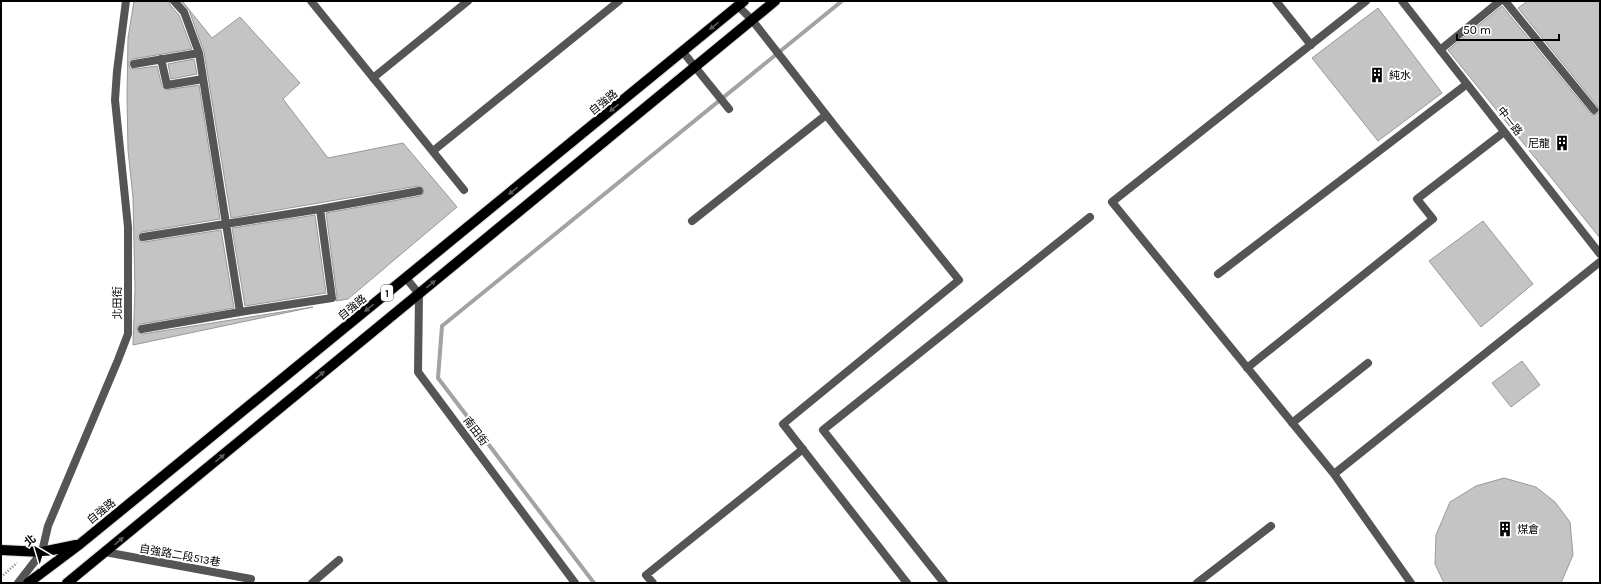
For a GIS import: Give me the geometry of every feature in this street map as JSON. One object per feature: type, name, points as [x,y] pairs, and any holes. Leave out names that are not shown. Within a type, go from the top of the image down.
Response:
[{"type":"main road","name":"1","points":[[67,583],[775,1]]},
{"type":"main road","name":"自強路","points":[[28,583],[80,544],[741,4]]},
{"type":"main road","points":[[1,550],[42,552],[80,544]]},
{"type":"street","name":"北田街","points":[[18,583],[42,552],[48,526],[128,334],[128,227],[116,100],[117,71],[126,1]]},
{"type":"street","points":[[174,1],[184,12],[199,53],[240,312]]},
{"type":"street","points":[[311,1],[464,190]]},
{"type":"street","points":[[374,78],[468,1]]},
{"type":"street","points":[[432,151],[619,1]]},
{"type":"street","points":[[1276,1],[1311,45]]},
{"type":"street","points":[[1366,1],[1112,202],[1334,474],[1411,583]]},
{"type":"street","name":"中一路","points":[[1402,1],[1600,254]]},
{"type":"street","points":[[1440,50],[1500,1]]},
{"type":"street","points":[[1505,1],[1594,110]]},
{"type":"street","points":[[741,4],[770,44],[826,115],[959,280],[783,424],[907,583]]},
{"type":"street","points":[[683,52],[730,109]]},
{"type":"street","points":[[134,64],[199,53]]},
{"type":"street","points":[[161,59],[167,85],[203,79]]},
{"type":"street","points":[[1218,274],[1467,84]]},
{"type":"street","points":[[692,221],[826,115]]},
{"type":"street","points":[[1247,368],[1433,220],[1417,199],[1504,132]]},
{"type":"street","points":[[143,237],[226,222],[320,209],[419,191]]},
{"type":"street","points":[[142,330],[240,312],[332,298],[320,209]]},
{"type":"street","points":[[944,583],[823,430],[1090,218]]},
{"type":"street","points":[[1334,474],[1600,262]]},
{"type":"street","points":[[406,278],[419,294]]},
{"type":"street","name":"南田街","points":[[419,294],[418,372],[575,583]]},
{"type":"street","points":[[1292,423],[1368,363]]},
{"type":"street","points":[[653,583],[646,575],[803,450]]},
{"type":"street","points":[[1197,583],[1271,526]]},
{"type":"street","name":"自強路二段513巷","points":[[105,552],[251,579]]},
{"type":"street","points":[[312,583],[339,560]]},
{"type":"path","points":[[1,577],[18,562]]},
{"type":"building","points":[[134,1],[169,1],[170,5],[179,15],[192,49],[133,59],[129,62],[129,65],[130,68],[135,69],[157,66],[162,86],[166,90],[199,85],[220,219],[142,232],[138,235],[138,238],[141,242],[144,242],[221,230],[234,308],[141,324],[137,327],[138,332],[143,334],[313,307],[133,345],[135,289],[133,198],[128,150],[127,97],[128,38]]},
{"type":"building","points":[[182,1],[212,38],[240,17],[300,83],[283,99],[328,158],[403,143],[457,207],[348,299],[336,301],[337,297],[326,213],[420,196],[424,193],[423,188],[418,186],[231,218],[204,52],[189,10]]},
{"type":"building","name":"尼龍","points":[[1528,1],[1600,1],[1600,238],[1448,50],[1502,6],[1590,113],[1592,115],[1597,114],[1599,112],[1598,107],[1518,8]]},
{"type":"building","name":"純水","points":[[1378,8],[1442,93],[1378,141],[1312,58]]},
{"type":"building","points":[[194,59],[197,74],[171,79],[168,64]]},
{"type":"building","points":[[315,215],[326,293],[245,306],[232,228]]},
{"type":"building","points":[[1483,221],[1533,284],[1481,327],[1429,261]]},
{"type":"building","points":[[1522,361],[1540,385],[1511,407],[1492,383]]},
{"type":"building","name":"煤倉","points":[[1504,478],[1536,487],[1555,502],[1570,522],[1573,555],[1561,583],[1444,583],[1435,564],[1436,535],[1450,502],[1476,486]]},
{"type":"waterway","points":[[594,583],[438,378],[442,326],[842,1]]},
{"type":"place","name":"純水","points":[[1377,75]]},
{"type":"place","name":"尼龍","points":[[1562,143]]},
{"type":"place","name":"煤倉","points":[[1505,529]]}]
